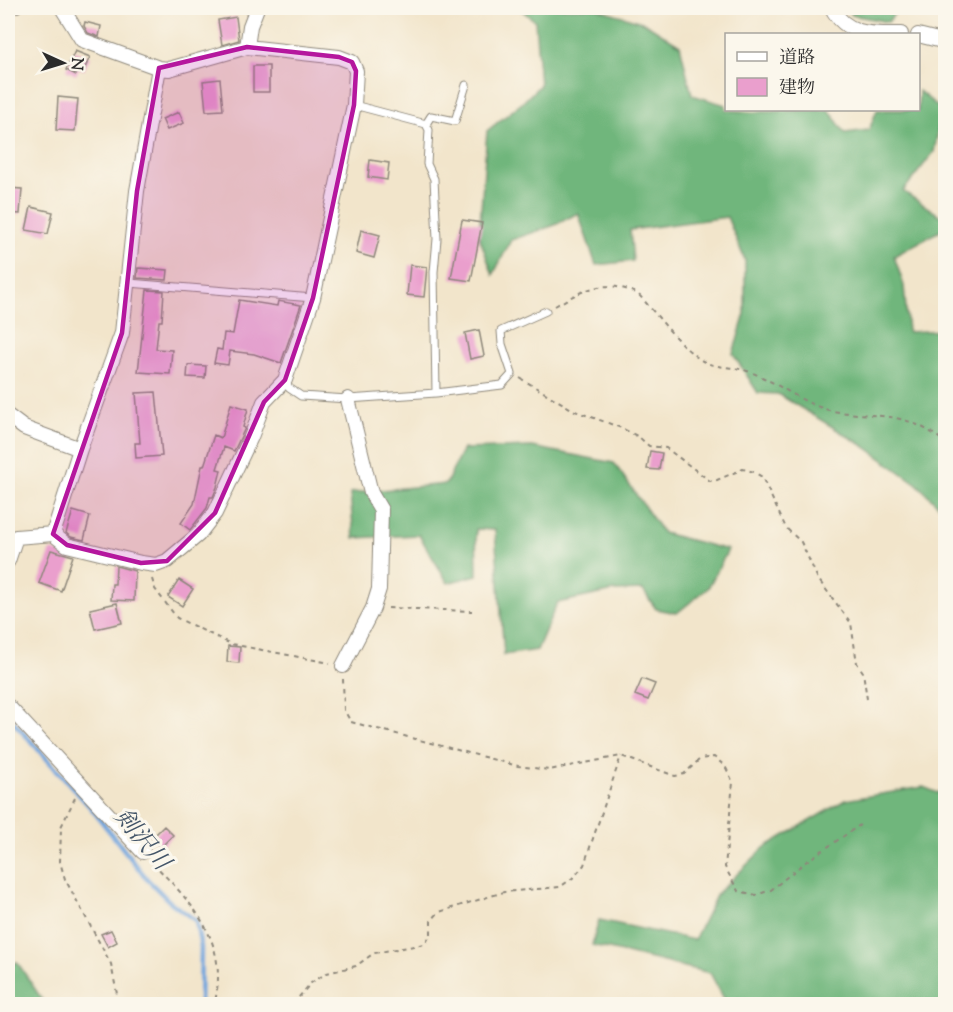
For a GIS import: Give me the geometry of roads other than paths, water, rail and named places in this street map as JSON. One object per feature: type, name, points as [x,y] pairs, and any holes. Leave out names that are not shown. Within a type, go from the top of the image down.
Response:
[{"type":"street","points":[[8,561],[16,537],[53,534],[67,545],[156,565],[167,561],[198,535],[215,513],[251,437],[264,402],[285,380],[313,298],[354,105],[356,71],[352,62],[339,57],[247,47],[169,69],[159,68],[82,40],[62,8]]},
{"type":"street","points":[[247,47],[256,8]]},
{"type":"street","points":[[832,8],[844,23],[857,32],[879,33]]},
{"type":"street","points":[[920,36],[945,42]]},
{"type":"street","points":[[53,534],[80,449],[122,333],[137,190],[159,68]]},
{"type":"street","points":[[343,666],[373,608],[379,589],[381,510],[371,493],[348,399]]},
{"type":"street","points":[[8,416],[24,428],[80,449]]},
{"type":"street","points":[[8,706],[78,790],[143,852]]},
{"type":"lane","points":[[8,12],[18,8]]},
{"type":"lane","points":[[426,124],[431,117],[455,121],[466,85]]},
{"type":"lane","points":[[354,105],[426,124],[429,130],[427,164],[434,179],[436,239],[434,272],[436,393]]},
{"type":"lane","points":[[129,283],[313,298]]},
{"type":"lane","points":[[285,380],[289,388],[301,396],[348,399],[436,393],[502,385],[512,374],[502,344],[501,331],[546,310]]},
{"type":"waterway","name":"剣沢川","points":[[8,716],[91,808],[147,879],[169,901],[196,921],[201,947],[200,1004]]}]
